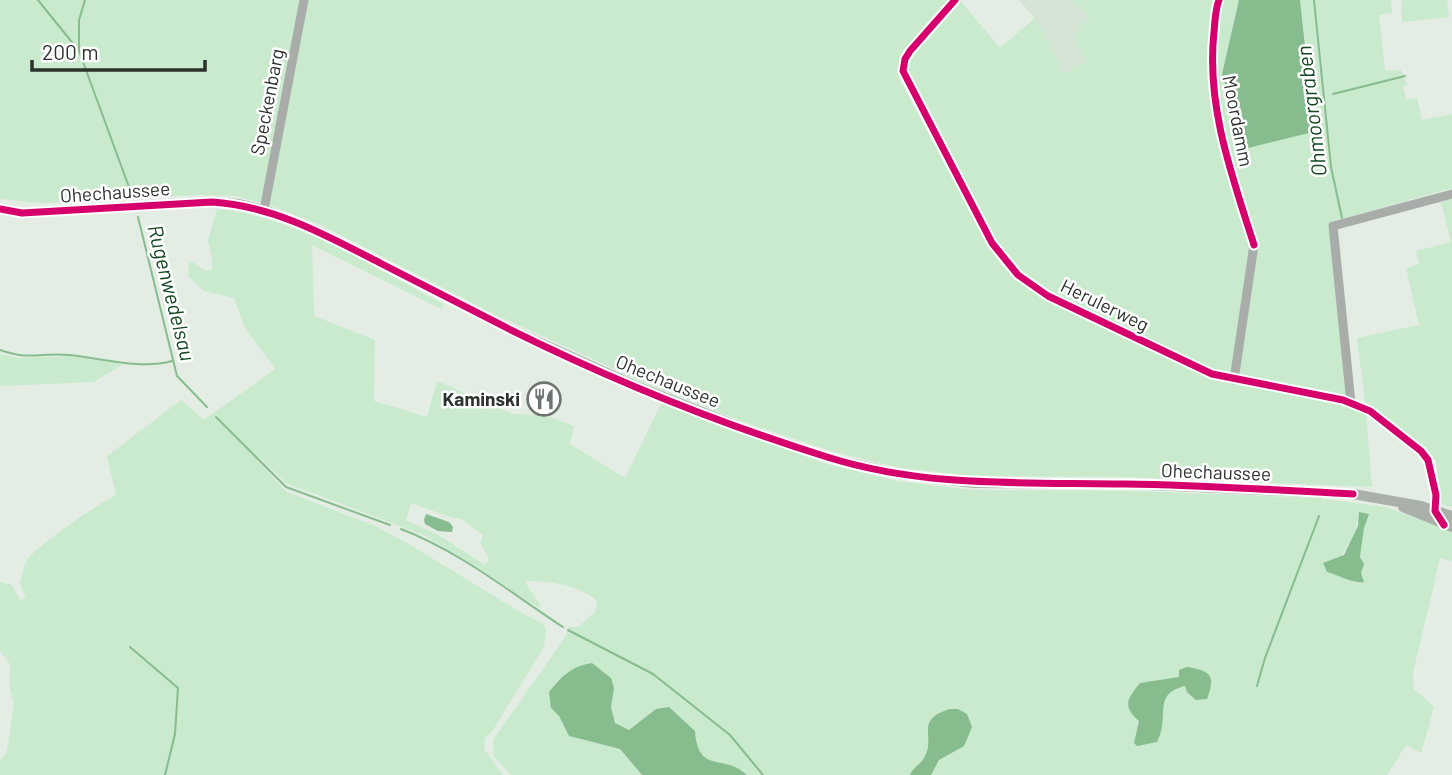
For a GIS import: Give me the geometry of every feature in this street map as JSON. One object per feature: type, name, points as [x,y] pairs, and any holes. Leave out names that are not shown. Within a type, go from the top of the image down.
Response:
[{"type":"main road","name":"Ohechaussee","points":[[0,209],[34,212],[212,202],[239,204],[264,210],[318,231],[512,330],[623,380],[747,430],[829,458],[899,474],[974,483],[1141,485],[1353,494],[1387,500]]},
{"type":"main road","points":[[1387,500],[1452,516]]},
{"type":"main road","points":[[1387,500],[1448,526]]},
{"type":"street","name":"Speckenbarg","points":[[264,210],[304,0]]},
{"type":"street","name":"Herulerweg","points":[[955,0],[910,51],[902,71],[1000,256],[1018,275],[1048,296],[1199,369],[1234,380],[1351,402],[1377,416],[1426,457],[1432,471],[1437,500],[1435,511],[1448,526]]},
{"type":"street","points":[[1351,402],[1333,226],[1452,194]]},
{"type":"street","points":[[1234,380],[1254,245]]},
{"type":"street","points":[[1422,516],[1435,511]]},
{"type":"shaded area","points":[[0,0],[960,0],[1000,48],[1035,18],[1064,74],[1086,62],[1074,35],[1090,17],[1073,0],[1239,0],[1222,74],[1312,130],[1312,95],[1300,0],[1391,0],[1392,13],[1379,15],[1385,71],[1401,70],[1407,85],[1403,86],[1406,100],[1417,98],[1422,120],[1452,114],[1452,188],[1330,222],[1347,398],[1231,377],[1205,368],[1033,283],[999,245],[907,69],[899,78],[987,244],[1001,265],[1039,295],[1205,375],[1347,405],[1366,414],[1372,487],[1127,477],[974,476],[900,468],[831,451],[749,424],[638,380],[490,312],[321,225],[269,205],[236,196],[196,195],[42,203],[0,199]]},
{"type":"shaded area","points":[[1019,0],[1073,0],[1090,17],[1086,62],[1063,75],[1035,18]]},
{"type":"shaded area","points":[[1401,0],[1447,0],[1449,17],[1402,22]]},
{"type":"shaded area","points":[[1452,199],[1452,507],[1442,504],[1436,461],[1430,453],[1365,402],[1357,338],[1419,325],[1406,268],[1419,264],[1416,251],[1451,242],[1441,202]]},
{"type":"shaded area","points":[[217,209],[246,213],[304,232],[444,304],[441,309],[312,245],[314,316],[375,340],[374,401],[427,417],[437,381],[513,414],[544,415],[574,426],[570,444],[625,478],[661,404],[827,464],[898,481],[973,490],[1127,491],[1318,498],[1385,507],[1452,532],[1452,561],[1440,558],[1413,673],[1414,689],[1434,707],[1421,753],[1406,745],[1387,775],[747,775],[729,765],[706,758],[697,745],[695,731],[656,709],[629,730],[615,723],[611,707],[614,688],[551,708],[564,726],[579,739],[620,749],[642,775],[511,775],[494,756],[493,740],[566,636],[568,627],[578,627],[595,612],[597,601],[581,591],[562,585],[524,581],[540,604],[539,608],[426,536],[286,483],[259,457],[258,461],[287,492],[375,526],[541,622],[546,628],[544,647],[493,730],[485,738],[484,749],[503,775],[0,775],[0,761],[7,751],[14,703],[9,685],[10,664],[0,651],[0,582],[12,585],[20,600],[26,598],[20,583],[25,564],[32,555],[68,526],[116,495],[107,456],[181,400],[204,420],[275,369],[244,326],[234,298],[204,291],[188,276],[189,260],[206,271],[212,269],[208,240]],"holes":[[[411,503],[460,518],[483,535],[480,543],[489,559],[485,565],[440,536],[406,520]],[[1359,512],[1364,528],[1360,558],[1363,564],[1356,583],[1342,575],[1327,572],[1349,545],[1356,530]]]},
{"type":"shaded area","points":[[0,354],[18,358],[69,356],[123,364],[94,382],[0,386]]},
{"type":"water","points":[[1239,0],[1300,0],[1310,91],[1315,97],[1312,106],[1313,125],[1309,133],[1248,148],[1242,143],[1222,74]]},
{"type":"water","points":[[1359,512],[1369,514],[1360,557],[1364,564],[1361,573],[1364,582],[1351,581],[1327,572],[1323,563],[1344,555],[1358,526]]},
{"type":"water","points":[[426,514],[449,522],[453,527],[452,532],[438,531],[425,524]]},
{"type":"water","points":[[592,663],[611,678],[614,688],[611,707],[615,723],[629,730],[656,709],[669,707],[695,731],[701,753],[747,775],[642,775],[620,749],[569,736],[559,716],[551,708],[549,692],[568,673]]},
{"type":"water","points":[[1187,667],[1202,670],[1211,679],[1207,699],[1196,700],[1187,692],[1185,686],[1175,690],[1165,701],[1161,733],[1157,742],[1137,746],[1134,743],[1139,721],[1128,707],[1132,694],[1140,683],[1179,677],[1179,670]]},
{"type":"water","points":[[950,709],[958,709],[967,714],[972,727],[964,746],[939,760],[931,775],[910,775],[927,750],[932,718]]},
{"type":"waterway","points":[[38,0],[79,51]]},
{"type":"waterway","name":"Rugenwedelsau","points":[[85,0],[79,20],[79,51],[133,198]]},
{"type":"waterway","name":"Ohmoorgraben","points":[[1314,0],[1331,167],[1342,218]]},
{"type":"waterway","points":[[1333,94],[1405,76]]},
{"type":"waterway","name":"Rugenwedelsau","points":[[138,217],[177,376],[207,407]]},
{"type":"waterway","points":[[0,350],[28,356],[60,354],[134,364],[172,361]]},
{"type":"waterway","name":"Rugenwedelsau","points":[[216,417],[286,487],[390,525]]},
{"type":"waterway","points":[[1257,686],[1319,516]]},
{"type":"waterway","name":"Rugenwedelsau","points":[[401,529],[464,561],[563,627]]},
{"type":"waterway","name":"Rugenwedelsau","points":[[568,630],[653,674],[730,735],[763,775]]},
{"type":"waterway","points":[[130,647],[178,688],[175,734],[165,775]]},
{"type":"cycle path","points":[[955,0],[910,51],[903,71],[992,243],[1018,275],[1048,296],[1212,374],[1343,400],[1370,411],[1421,451],[1428,460],[1436,495],[1435,511],[1444,525]]},
{"type":"cycle path","name":"Moordamm","points":[[1219,0],[1215,16],[1213,60],[1217,114],[1254,245]]},
{"type":"cycle path","points":[[0,209],[22,213],[212,202],[257,209],[319,232],[509,329],[625,383],[746,430],[864,467],[937,479],[1012,483],[1182,485],[1353,494]]},
{"type":"place","name":"Kaminski","points":[[544,399]]}]
